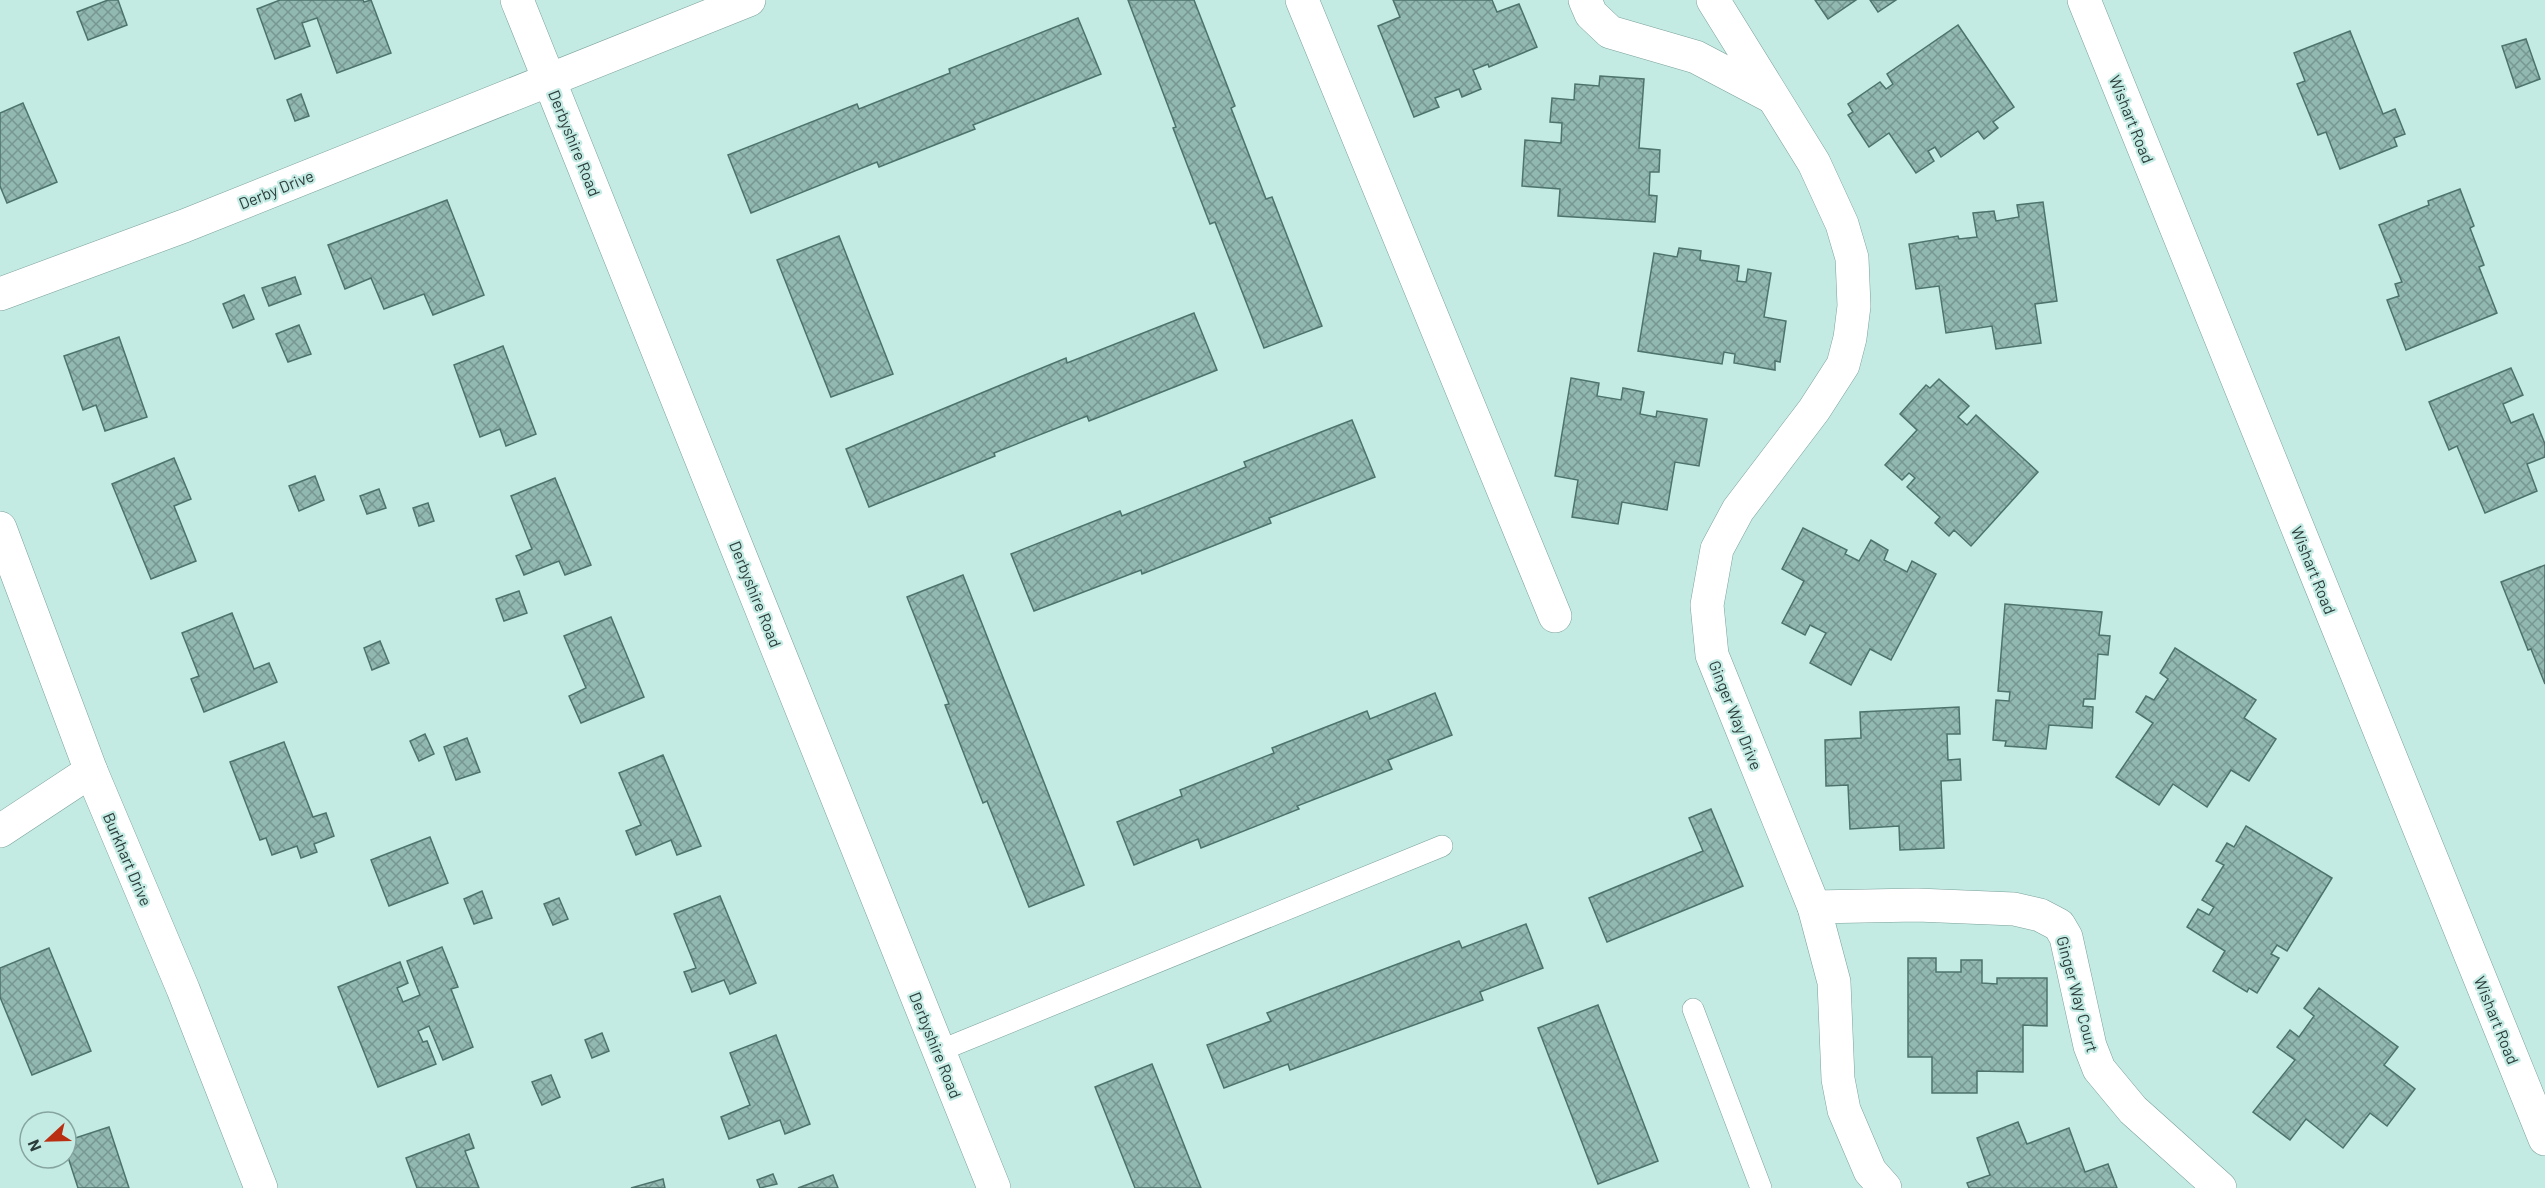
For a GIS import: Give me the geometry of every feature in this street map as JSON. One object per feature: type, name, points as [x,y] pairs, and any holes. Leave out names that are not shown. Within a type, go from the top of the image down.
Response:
[{"type":"street","name":"Derbyshire Road","points":[[517,0],[994,1188]]},
{"type":"street","name":"Derby Drive","points":[[0,294],[184,226],[749,0]]},
{"type":"street","points":[[1302,0],[1555,616]]},
{"type":"street","name":"Ginger Way Drive","points":[[1586,0],[1591,14],[1610,32],[1696,57],[1773,98]]},
{"type":"street","name":"Ginger Way Drive","points":[[1713,0],[1814,163],[1842,224],[1852,258],[1854,306],[1850,338],[1842,365],[1815,410],[1738,510],[1717,549],[1707,605],[1712,655],[1814,907],[1834,982],[1838,1079],[1844,1110],[1873,1182]]},
{"type":"street","name":"Wishart Road","points":[[2084,0],[2545,1139]]},
{"type":"street","name":"Burkhart Drive","points":[[0,528],[91,771],[183,988],[261,1188]]},
{"type":"street","points":[[0,831],[91,771]]},
{"type":"street","name":"Ginger Way Court","points":[[1814,907],[1917,905],[2014,909],[2040,915],[2059,926],[2066,937],[2090,1046],[2099,1069],[2133,1110],[2220,1188]]},
{"type":"lane","points":[[939,1051],[1442,846]]},
{"type":"lane","points":[[1693,1009],[1761,1188]]},
{"type":"building","points":[[108,0],[118,0],[127,25],[88,40],[77,12]]},
{"type":"building","points":[[280,0],[363,0],[364,2],[371,0],[391,53],[337,73],[317,18],[302,23],[310,46],[275,59],[257,9]]},
{"type":"building","points":[[1128,0],[1194,0],[1235,106],[1231,108],[1266,199],[1272,197],[1322,326],[1264,348],[1215,222],[1210,224]]},
{"type":"building","points":[[1393,0],[1492,0],[1497,12],[1519,4],[1537,47],[1489,67],[1488,64],[1473,70],[1481,89],[1462,97],[1459,89],[1435,98],[1439,107],[1414,117],[1378,26],[1400,17]]},
{"type":"building","points":[[1815,0],[1856,0],[1828,19]]},
{"type":"building","points":[[1870,0],[1896,0],[1878,12]]},
{"type":"building","points":[[1078,18],[1101,74],[973,125],[975,129],[879,167],[877,162],[751,213],[728,155],[857,104],[859,109],[950,73],[949,69]]},
{"type":"building","points":[[1958,25],[2014,107],[1993,122],[1998,128],[1984,139],[1978,131],[1941,157],[1935,147],[1928,151],[1934,161],[1916,173],[1889,133],[1869,147],[1848,115],[1853,112],[1848,104],[1880,82],[1886,89],[1893,84],[1887,74]]},
{"type":"building","points":[[2350,31],[2383,114],[2395,109],[2405,134],[2394,138],[2397,146],[2340,169],[2326,132],[2318,135],[2297,84],[2305,81],[2294,53]]},
{"type":"building","points":[[2526,39],[2540,79],[2516,88],[2502,46]]},
{"type":"building","points":[[1600,76],[1644,79],[1639,148],[1660,150],[1659,172],[1650,172],[1649,195],[1657,196],[1655,222],[1558,216],[1560,189],[1522,186],[1525,140],[1561,143],[1562,123],[1550,122],[1552,98],[1574,100],[1575,84],[1599,86]]},
{"type":"building","points":[[301,94],[309,116],[295,121],[287,100]]},
{"type":"building","points":[[23,103],[57,182],[7,203],[0,186],[0,113]]},
{"type":"building","points":[[2460,189],[2474,226],[2470,228],[2484,265],[2479,267],[2497,313],[2406,350],[2387,300],[2399,296],[2395,284],[2402,282],[2379,225],[2429,205],[2428,201]]},
{"type":"building","points":[[447,200],[484,295],[433,315],[424,294],[384,309],[371,278],[345,289],[328,245]]},
{"type":"building","points":[[2043,202],[2057,301],[2035,304],[2041,343],[1996,349],[1992,326],[1946,333],[1939,286],[1916,289],[1909,244],[1958,236],[1959,239],[1977,237],[1973,213],[1994,211],[1996,221],[2019,217],[2017,205]]},
{"type":"building","points":[[839,236],[893,374],[831,397],[777,260]]},
{"type":"building","points":[[1679,248],[1701,251],[1700,260],[1739,266],[1737,281],[1746,282],[1748,269],[1771,273],[1764,317],[1786,321],[1780,362],[1775,361],[1775,370],[1734,363],[1735,354],[1724,352],[1722,364],[1638,351],[1654,253],[1677,257]]},
{"type":"building","points":[[295,277],[301,294],[269,306],[262,288]]},
{"type":"building","points":[[244,295],[254,319],[233,328],[223,304]]},
{"type":"building","points":[[1194,313],[1217,370],[1089,421],[1087,416],[869,507],[846,449],[1066,358],[1067,363]]},
{"type":"building","points":[[299,325],[311,354],[288,362],[276,334]]},
{"type":"building","points":[[119,337],[147,417],[105,431],[96,405],[83,410],[64,356]]},
{"type":"building","points":[[503,346],[536,434],[506,446],[500,429],[480,437],[454,365]]},
{"type":"building","points":[[2511,368],[2523,395],[2503,404],[2511,423],[2533,414],[2545,444],[2545,457],[2527,464],[2537,491],[2485,513],[2457,446],[2449,450],[2429,402]]},
{"type":"building","points":[[1571,378],[1599,383],[1597,396],[1621,400],[1623,388],[1644,392],[1640,414],[1656,417],[1657,411],[1707,419],[1699,466],[1675,462],[1667,510],[1622,502],[1618,524],[1572,517],[1578,480],[1555,476]]},
{"type":"building","points":[[1939,379],[1969,406],[1958,417],[1967,425],[1976,415],[2038,472],[1971,546],[1954,530],[1949,536],[1935,523],[1940,517],[1907,487],[1915,478],[1909,473],[1902,480],[1885,465],[1917,430],[1900,414],[1926,385],[1930,388]]},
{"type":"building","points":[[1352,420],[1375,477],[1269,518],[1271,523],[1142,574],[1141,570],[1034,611],[1011,554],[1120,511],[1122,516],[1246,467],[1244,462]]},
{"type":"building","points":[[174,458],[191,499],[174,506],[196,561],[151,579],[112,484]]},
{"type":"building","points":[[315,476],[324,500],[299,511],[289,486]]},
{"type":"building","points":[[555,478],[591,565],[565,575],[559,561],[524,575],[516,556],[532,549],[511,496]]},
{"type":"building","points":[[379,489],[386,508],[367,514],[360,496]]},
{"type":"building","points":[[428,503],[434,521],[419,526],[413,508]]},
{"type":"building","points":[[1803,528],[1847,550],[1845,554],[1859,561],[1871,540],[1888,550],[1884,560],[1907,572],[1912,561],[1936,574],[1891,660],[1870,649],[1851,685],[1810,663],[1826,633],[1810,625],[1805,635],[1782,623],[1804,581],[1782,569]]},
{"type":"building","points":[[2545,565],[2545,684],[2531,649],[2528,650],[2501,582]]},
{"type":"building","points":[[963,575],[1084,885],[1029,907],[987,801],[983,803],[945,705],[949,704],[907,597]]},
{"type":"building","points":[[519,591],[527,613],[504,621],[496,599]]},
{"type":"building","points":[[2005,604],[2102,612],[2099,635],[2110,636],[2108,655],[2098,654],[2095,699],[2084,699],[2083,706],[2093,707],[2092,728],[2049,725],[2046,749],[2005,746],[2006,741],[1993,740],[1996,700],[2009,701],[2010,692],[1998,691]]},
{"type":"building","points":[[232,613],[254,669],[269,663],[277,682],[204,712],[191,679],[199,676],[182,633]]},
{"type":"building","points":[[611,617],[644,697],[581,723],[569,696],[586,688],[564,636]]},
{"type":"building","points":[[380,641],[389,663],[372,670],[364,648]]},
{"type":"building","points":[[2175,648],[2256,700],[2244,718],[2276,739],[2249,781],[2231,770],[2207,807],[2173,784],[2159,805],[2116,777],[2153,723],[2136,712],[2146,696],[2154,700],[2168,679],[2160,673]]},
{"type":"building","points":[[1435,693],[1452,735],[1388,760],[1392,769],[1297,806],[1299,809],[1201,848],[1198,839],[1134,865],[1117,822],[1182,796],[1180,790],[1274,753],[1272,748],[1367,711],[1370,719]]},
{"type":"building","points":[[1959,707],[1960,734],[1947,734],[1948,760],[1960,759],[1961,780],[1941,781],[1944,848],[1900,850],[1899,826],[1850,829],[1848,785],[1826,786],[1825,740],[1861,738],[1860,712]]},
{"type":"building","points":[[425,734],[434,754],[419,761],[410,741]]},
{"type":"building","points":[[467,738],[480,772],[456,780],[444,747]]},
{"type":"building","points":[[284,742],[313,817],[326,813],[334,836],[314,844],[317,852],[301,858],[297,846],[272,855],[266,838],[260,840],[230,762]]},
{"type":"building","points":[[663,755],[701,846],[677,855],[671,840],[636,855],[626,831],[641,825],[619,773]]},
{"type":"building","points":[[1711,809],[1743,886],[1607,942],[1589,898],[1703,851],[1689,818]]},
{"type":"building","points":[[2246,826],[2332,878],[2287,951],[2277,945],[2271,954],[2279,958],[2257,993],[2249,988],[2247,992],[2213,971],[2225,951],[2187,927],[2198,909],[2209,915],[2214,907],[2202,900],[2224,865],[2216,861],[2227,843],[2234,847]]},
{"type":"building","points":[[430,837],[448,883],[389,906],[371,860]]},
{"type":"building","points":[[482,891],[492,918],[474,924],[464,899]]},
{"type":"building","points":[[720,896],[756,983],[730,994],[724,980],[692,992],[684,972],[696,968],[674,914]]},
{"type":"building","points":[[559,898],[568,919],[553,925],[544,904]]},
{"type":"building","points":[[1526,924],[1543,968],[1480,992],[1483,1000],[1290,1070],[1288,1064],[1224,1088],[1207,1045],[1271,1021],[1267,1013],[1459,941],[1462,948]]},
{"type":"building","points":[[442,947],[458,987],[451,989],[473,1047],[443,1060],[429,1026],[418,1031],[423,1042],[427,1041],[436,1064],[378,1087],[338,987],[400,962],[408,983],[397,988],[403,1002],[420,995],[407,961]]},
{"type":"building","points":[[49,948],[91,1051],[32,1075],[0,997],[0,968]]},
{"type":"building","points":[[1908,958],[1936,958],[1936,972],[1961,972],[1961,960],[1982,960],[1982,983],[1997,984],[1997,978],[2047,978],[2047,1026],[2023,1025],[2023,1072],[1977,1071],[1977,1093],[1932,1093],[1932,1057],[1908,1057]]},
{"type":"building","points":[[2319,988],[2398,1047],[2384,1065],[2415,1089],[2387,1126],[2370,1113],[2343,1148],[2306,1119],[2290,1140],[2253,1112],[2295,1060],[2277,1047],[2290,1030],[2299,1037],[2314,1016],[2304,1008]]},
{"type":"building","points":[[1598,1005],[1658,1161],[1598,1184],[1538,1028]]},
{"type":"building","points":[[602,1033],[609,1051],[592,1058],[585,1040]]},
{"type":"building","points":[[776,1035],[810,1124],[785,1134],[780,1120],[729,1139],[721,1117],[750,1105],[730,1053]]},
{"type":"building","points":[[1152,1064],[1201,1188],[1135,1188],[1095,1087]]},
{"type":"building","points":[[551,1075],[560,1097],[542,1105],[532,1082]]},
{"type":"building","points":[[2018,1122],[2027,1144],[2069,1128],[2085,1172],[2108,1164],[2117,1188],[1969,1188],[1967,1183],[1990,1175],[1977,1138]]},
{"type":"building","points":[[109,1127],[129,1188],[78,1188],[72,1170],[78,1170],[78,1137]]},
{"type":"building","points":[[469,1134],[474,1148],[465,1151],[479,1188],[417,1188],[406,1158]]},
{"type":"building","points":[[773,1174],[777,1184],[760,1188],[757,1180]]},
{"type":"building","points":[[833,1175],[838,1188],[798,1188]]},
{"type":"building","points":[[663,1179],[665,1188],[631,1188]]}]
